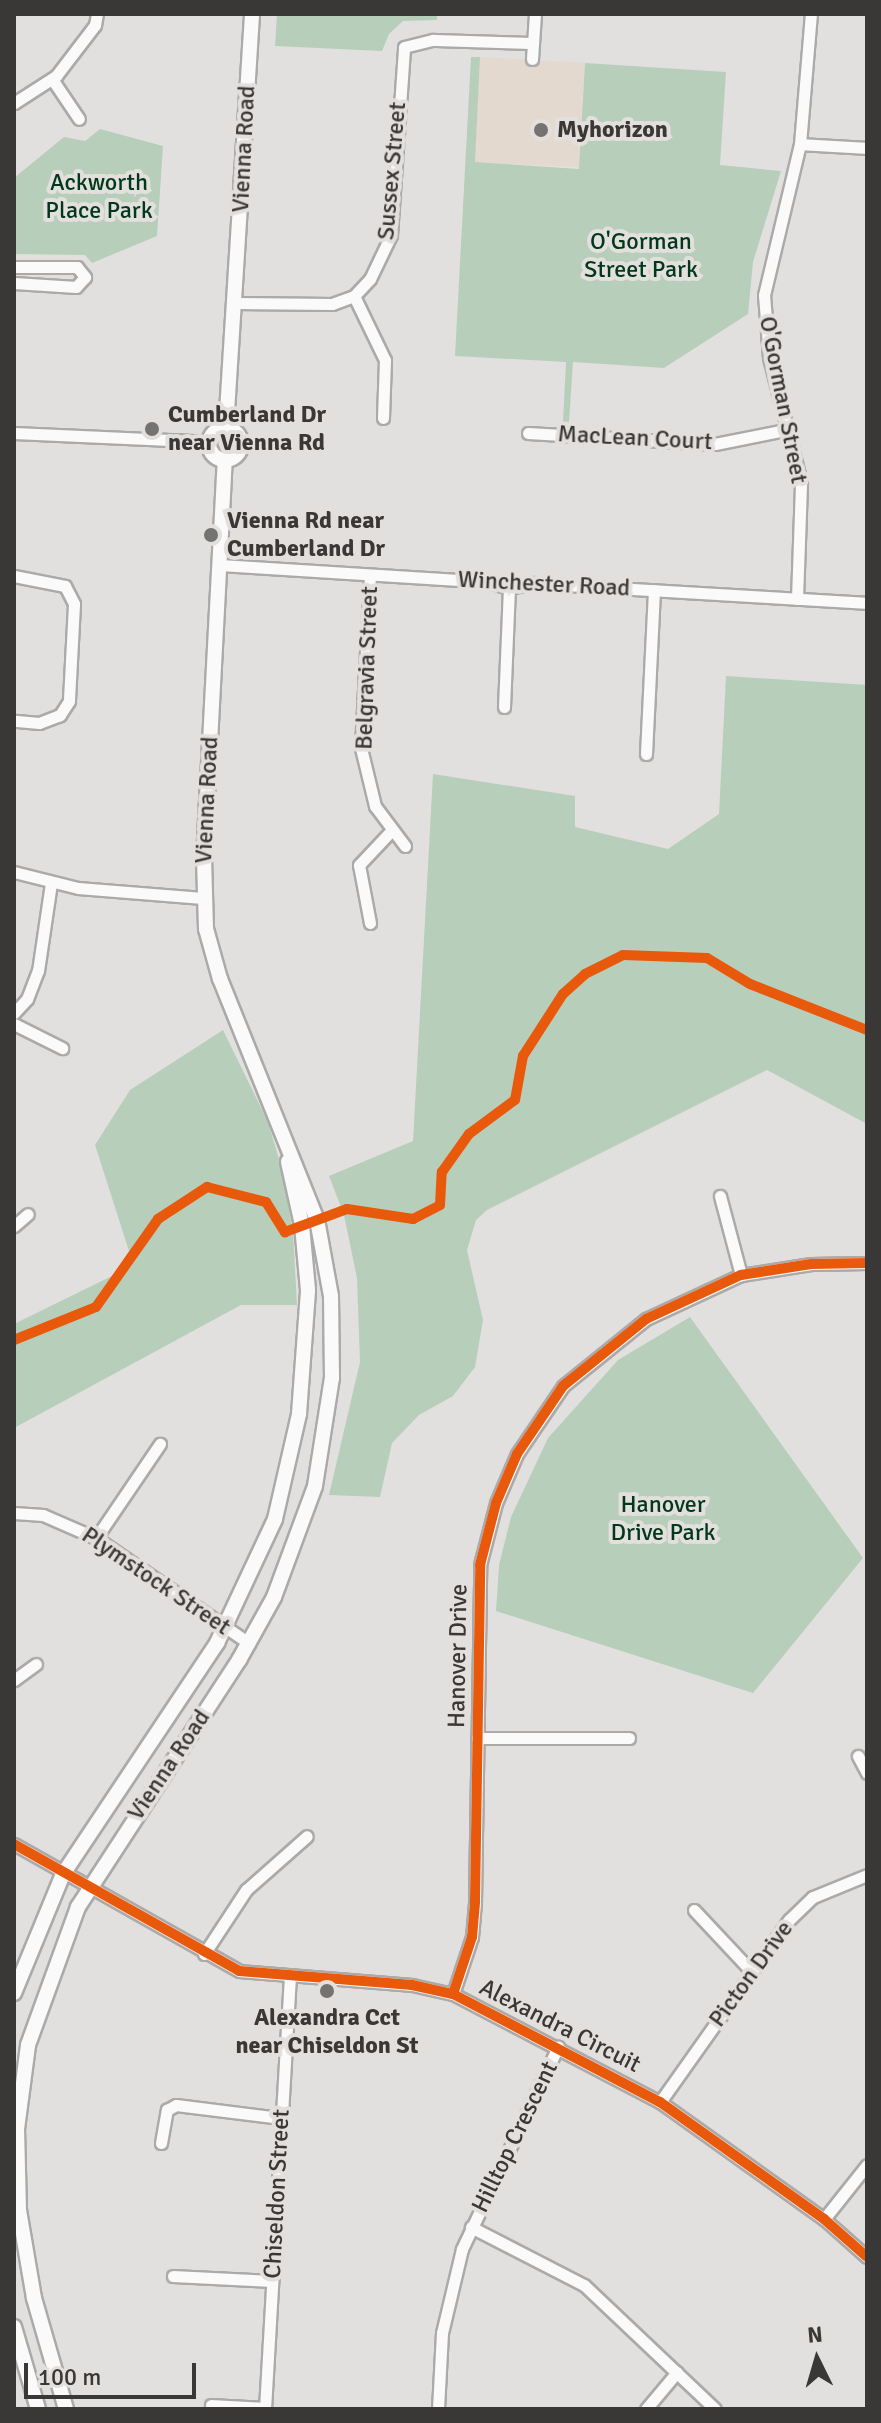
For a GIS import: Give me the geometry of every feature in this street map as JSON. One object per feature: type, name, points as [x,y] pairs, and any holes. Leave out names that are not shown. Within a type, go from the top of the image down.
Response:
[{"type":"main road","name":"Vienna Road","points":[[226,428],[252,14]]},
{"type":"main road","points":[[226,428],[239,437],[240,448],[225,460],[211,452],[209,442],[213,433],[226,428]]},
{"type":"main road","name":"Vienna Road","points":[[66,2409],[24,2254],[17,2129],[38,2007],[89,1888],[249,1643],[274,1597],[308,1510],[332,1378],[333,1320],[324,1247],[300,1169],[279,1127],[220,979],[203,898],[225,460]]},
{"type":"main road","name":"Vienna Road","points":[[14,1993],[63,1874],[226,1628],[275,1519],[299,1414],[306,1265],[297,1196],[279,1127]]},
{"type":"main road","points":[[14,2327],[38,2409]]},
{"type":"street","points":[[14,103],[52,79],[95,25],[97,14]]},
{"type":"street","points":[[532,59],[535,14]]},
{"type":"street","name":"O'Gorman Street","points":[[797,599],[803,507],[790,429],[769,357],[764,295],[800,144],[811,14]]},
{"type":"street","name":"Sussex Street","points":[[354,296],[382,261],[391,235],[404,47],[433,40],[533,43]]},
{"type":"street","points":[[52,79],[79,119]]},
{"type":"street","points":[[800,144],[867,148]]},
{"type":"street","points":[[14,267],[77,267],[85,277],[76,287],[14,283]]},
{"type":"street","points":[[235,303],[309,307],[354,296],[385,360],[383,418]]},
{"type":"street","name":"MacLean Court","points":[[528,433],[715,444],[790,429]]},
{"type":"street","points":[[14,433],[209,442]]},
{"type":"street","name":"Winchester Road","points":[[220,565],[490,582],[509,588],[533,583],[867,603]]},
{"type":"street","name":"Belgravia Street","points":[[370,575],[361,748],[375,806],[405,846]]},
{"type":"street","points":[[14,576],[65,586],[74,604],[69,701],[60,715],[39,723],[14,721]]},
{"type":"street","points":[[504,707],[509,588]]},
{"type":"street","points":[[646,754],[654,590]]},
{"type":"street","points":[[370,923],[359,865],[391,831]]},
{"type":"street","points":[[14,872],[51,883],[203,898]]},
{"type":"street","points":[[14,1013],[27,999],[38,971],[51,883]]},
{"type":"street","points":[[14,1024],[62,1048]]},
{"type":"street","points":[[720,1196],[741,1275]]},
{"type":"street","points":[[14,1226],[28,1214]]},
{"type":"street","name":"Hanover Drive","points":[[453,1994],[472,1937],[480,1565],[496,1503],[517,1454],[563,1386],[613,1342],[676,1303],[741,1275],[811,1264],[867,1263]]},
{"type":"street","points":[[96,1538],[160,1444]]},
{"type":"street","name":"Plymstock Street","points":[[14,1513],[43,1515],[96,1538],[249,1643]]},
{"type":"street","points":[[14,1680],[36,1664]]},
{"type":"street","points":[[477,1738],[629,1738]]},
{"type":"street","points":[[858,1756],[867,1773]]},
{"type":"street","points":[[204,1954],[246,1890],[307,1836]]},
{"type":"street","name":"Alexandra Circuit","points":[[14,1844],[239,1971],[290,1979],[412,1985],[453,1994],[660,2102],[824,2219],[867,2257]]},
{"type":"street","name":"Picton Drive","points":[[660,2102],[751,1971],[813,1897],[867,1875]]},
{"type":"street","points":[[694,1910],[751,1971]]},
{"type":"street","name":"Chiseldon Street","points":[[265,2408],[290,1979]]},
{"type":"street","name":"Hilltop Crescent","points":[[438,2409],[449,2294],[471,2227],[558,2047]]},
{"type":"street","points":[[161,2143],[167,2110],[176,2105],[281,2118]]},
{"type":"street","points":[[824,2219],[867,2165]]},
{"type":"street","name":"Hilltop Crescent","points":[[471,2227],[584,2285],[715,2409]]},
{"type":"street","points":[[173,2276],[272,2281]]},
{"type":"street","points":[[646,2409],[677,2372]]},
{"type":"street","points":[[211,2405],[265,2408]]},
{"type":"shaded area","points":[[480,57],[585,62],[579,167],[475,162]]},
{"type":"green space","points":[[277,14],[437,14],[437,20],[403,21],[389,34],[382,51],[275,46]]},
{"type":"green space","name":"O'Gorman Street Park","points":[[471,57],[480,57],[475,162],[579,169],[585,63],[726,72],[720,165],[781,171],[753,262],[748,314],[664,368],[573,362],[569,422],[563,422],[566,362],[455,356]]},
{"type":"green space","name":"Ackworth Place Park","points":[[100,129],[163,146],[157,236],[92,263],[85,255],[14,254],[14,178],[64,137],[85,141]]},
{"type":"green space","points":[[726,676],[867,685],[867,1124],[767,1070],[487,1210],[476,1220],[467,1250],[483,1320],[475,1367],[453,1396],[419,1415],[392,1443],[380,1497],[329,1495],[360,1362],[357,1278],[344,1215],[329,1176],[413,1141],[433,774],[575,796],[575,827],[668,849],[719,814]]},
{"type":"green space","points":[[223,1030],[268,1122],[283,1173],[293,1232],[297,1305],[241,1305],[14,1428],[14,1324],[114,1275],[129,1251],[95,1145],[130,1090]]},
{"type":"green space","name":"Hanover Drive Park","points":[[690,1317],[863,1558],[753,1693],[496,1611],[499,1565],[511,1517],[548,1438],[618,1360]]},
{"type":"cycle path","points":[[14,1340],[96,1307],[158,1219],[207,1187],[266,1202],[285,1232],[347,1209],[413,1219],[440,1205],[442,1172],[469,1134],[515,1100],[523,1056],[563,994],[585,974],[623,955],[707,958],[750,984],[867,1030]]},
{"type":"cycle path","points":[[453,1994],[472,1937],[475,1901],[480,1565],[496,1503],[517,1454],[563,1386],[646,1319],[741,1275],[811,1264],[867,1263]]},
{"type":"cycle path","points":[[14,1844],[239,1971],[412,1985],[453,1994],[660,2102],[824,2219],[867,2257]]},
{"type":"place","name":"Myhorizon","points":[[541,130]]},
{"type":"place","name":"Cumberland Dr near Vienna Rd","points":[[152,429]]},
{"type":"place","name":"Vienna Rd near Cumberland Dr","points":[[211,535]]},
{"type":"place","name":"Alexandra Cct near Chiseldon St","points":[[327,1991]]}]
